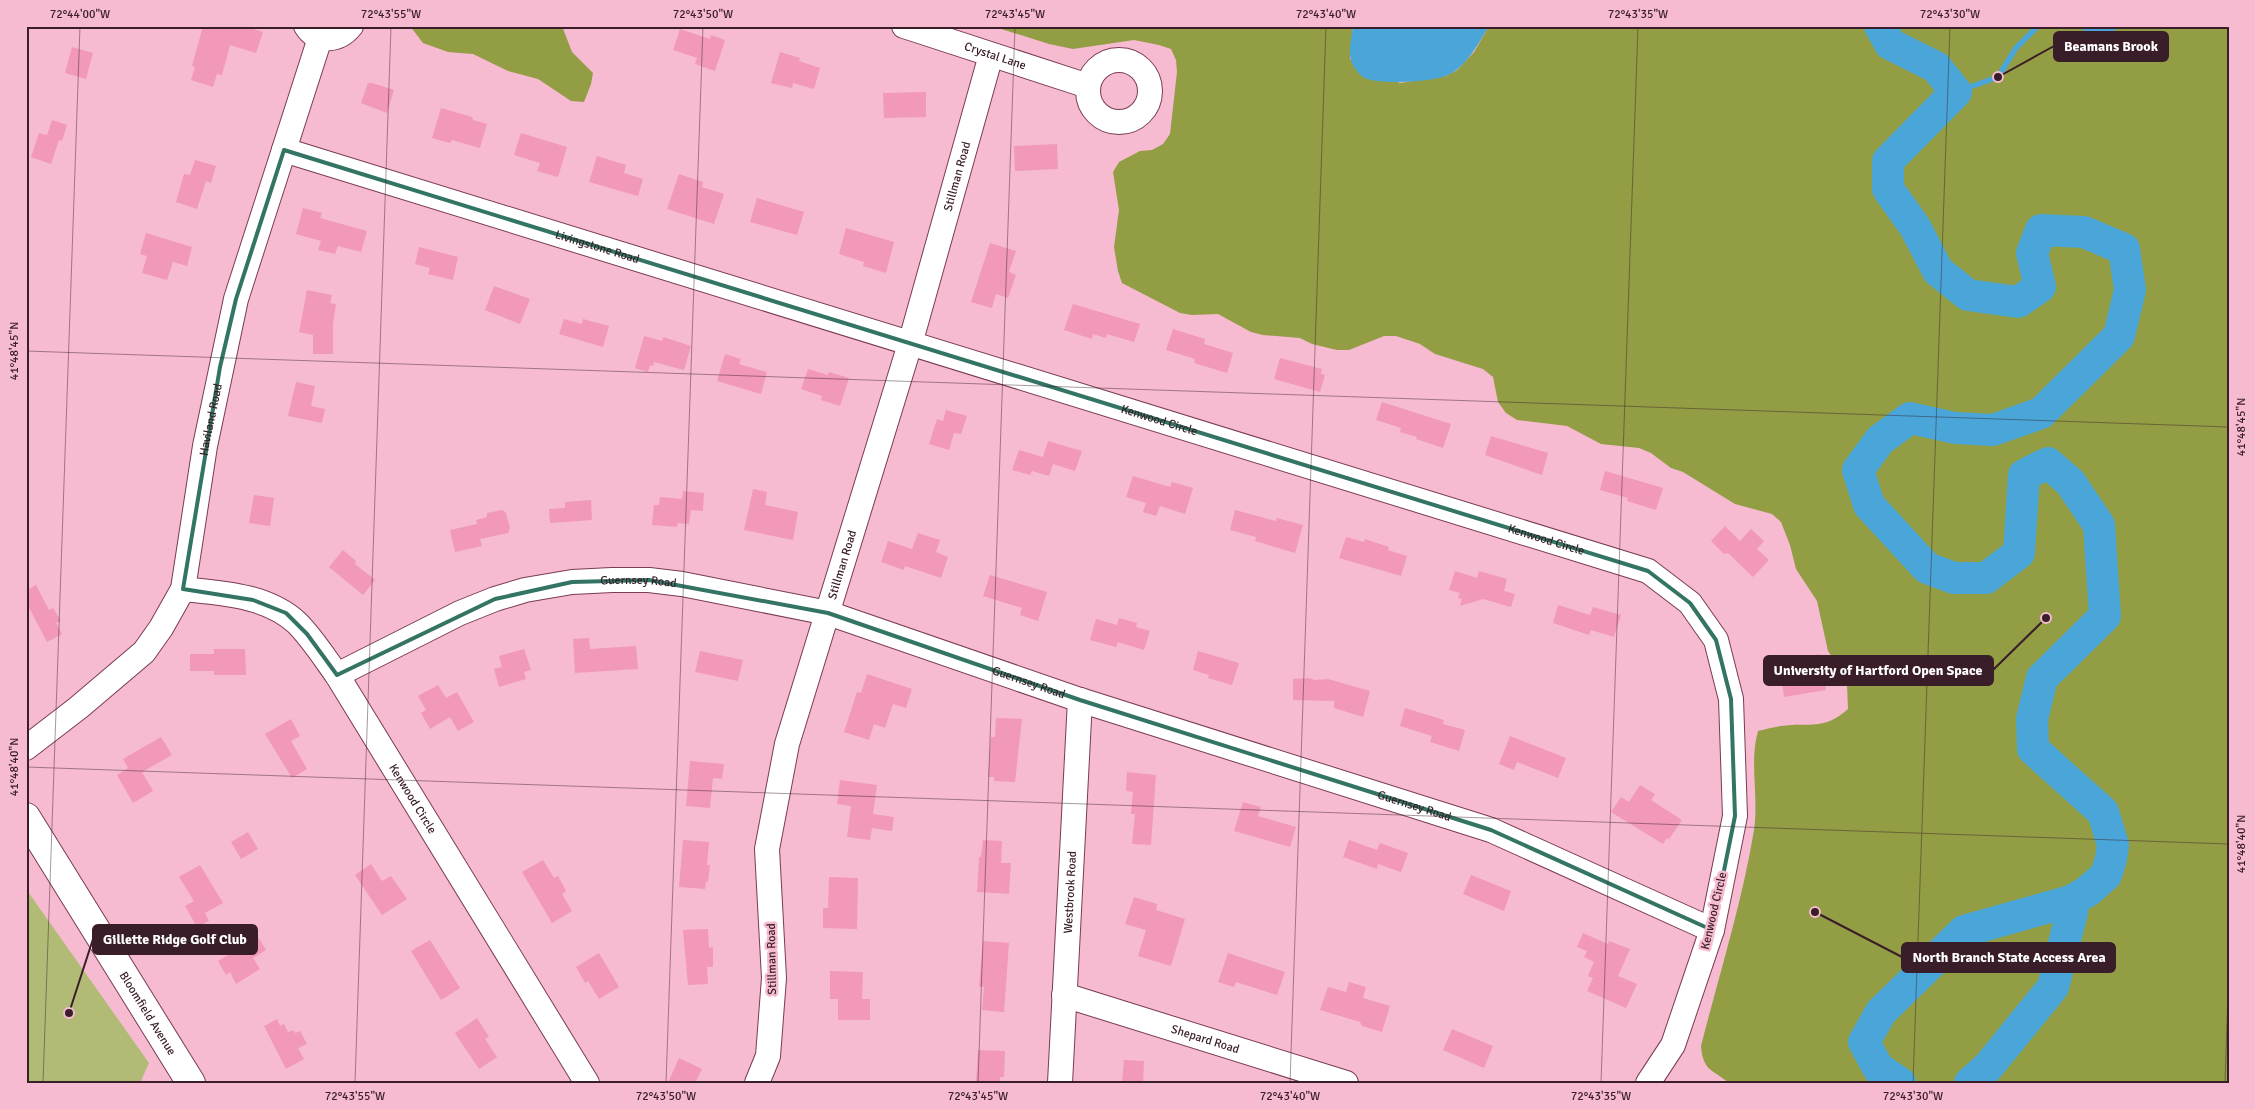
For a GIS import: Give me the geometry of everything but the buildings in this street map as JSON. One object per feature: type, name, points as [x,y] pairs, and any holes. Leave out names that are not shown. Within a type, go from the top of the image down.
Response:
[{"type":"main road","name":"Bloomfield Avenue","points":[[26,817],[191,1083]]},
{"type":"street","name":"Haviland Road","points":[[26,748],[78,708],[144,652],[161,628],[183,589],[205,446],[236,299],[284,150],[313,32],[338,37],[351,26]]},
{"type":"street","name":"Crystal Lane","points":[[904,26],[1088,86]]},
{"type":"street","name":"Stillman Road","points":[[757,1083],[768,1056],[774,978],[767,850],[787,744],[910,344],[991,55]]},
{"type":"street","name":"Livingstone Road","points":[[284,150],[910,344]]},
{"type":"street","name":"Kenwood Circle","points":[[910,344],[1648,571],[1690,603],[1716,640],[1731,699],[1735,816],[1712,930],[1674,1044],[1648,1083]]},
{"type":"street","name":"Guernsey Road","points":[[336,675],[460,613],[494,599],[525,590],[572,582],[649,580],[682,584],[828,613],[1080,700],[1491,830],[1712,930]]},
{"type":"street","name":"Kenwood Circle","points":[[183,589],[229,594],[271,605],[286,613],[307,634],[336,675],[587,1083]]},
{"type":"street","name":"Westbrook Road","points":[[1060,1083],[1080,700]]},
{"type":"street","name":"Shepard Road","points":[[1064,995],[1346,1083]]},
{"type":"highlighted area","points":[[284,150],[1648,571],[1690,603],[1716,640],[1731,699],[1735,816],[1712,930],[1491,830],[1080,700],[828,613],[649,580],[572,582],[495,599],[337,675],[307,634],[286,613],[253,600],[183,589],[220,367],[236,299]]},
{"type":"green space","points":[[410,26],[562,26],[572,52],[593,73],[591,84],[584,102],[571,101],[538,79],[508,71],[473,54],[448,52],[423,43]]},
{"type":"green space","points":[[992,26],[1353,26],[1350,59],[1400,83],[1446,76],[1457,70],[1474,52],[1489,26],[2229,26],[2229,1083],[1729,1083],[1709,1069],[1704,1060],[1701,1046],[1737,912],[1754,830],[1754,755],[1758,731],[1781,726],[1823,723],[1839,716],[1848,709],[1847,684],[1842,672],[1828,651],[1817,601],[1796,569],[1790,545],[1781,522],[1772,514],[1735,504],[1683,472],[1671,468],[1651,453],[1639,448],[1601,444],[1567,426],[1517,420],[1506,413],[1498,402],[1493,377],[1483,369],[1435,354],[1420,344],[1396,336],[1384,336],[1349,350],[1337,350],[1312,344],[1300,338],[1263,335],[1251,332],[1218,314],[1192,315],[1180,313],[1122,283],[1114,247],[1119,210],[1113,172],[1119,162],[1140,151],[1152,150],[1163,144],[1170,134],[1177,72],[1176,60],[1171,49],[1134,40],[1073,49],[1049,44]]},
{"type":"green space","points":[[26,889],[149,1063],[140,1083],[26,1083]]},
{"type":"water","points":[[1353,26],[1489,26],[1472,54],[1455,71],[1448,75],[1431,79],[1394,82],[1365,78],[1356,70],[1350,56]]},
{"type":"waterway","points":[[1880,26],[1890,44],[1936,67],[1956,92],[1888,161],[1888,189],[1915,227],[1938,271],[1968,295],[2018,302],[2040,287],[2032,253],[2041,230],[2084,232],[2124,249],[2130,290],[2119,336],[2041,413],[1993,430],[1955,428],[1910,418],[1880,440],[1858,470],[1869,505],[1927,568],[1954,578],[1986,578],[2019,553],[2024,475],[2048,463],[2070,482],[2099,525],[2105,616],[2042,678],[2032,719],[2033,749],[2103,812],[2113,845],[2106,875],[2088,891],[2071,901],[1964,931],[1881,1012],[1864,1042],[1878,1068],[1900,1083]]},
{"type":"waterway","points":[[1956,92],[1998,77],[2016,48],[2038,26]]},
{"type":"waterway","points":[[2081,26],[2099,31],[2117,26]]},
{"type":"waterway","points":[[1970,1083],[1988,1067],[2053,987],[2072,912],[2071,901]]},
{"type":"place","name":"Beamans Brook","points":[[1998,77]]},
{"type":"place","name":"University of Hartford Open Space","points":[[2046,618]]},
{"type":"place","name":"North Branch State Access Area","points":[[1815,912]]},
{"type":"place","name":"Gillette Ridge Golf Club","points":[[69,1013]]}]
